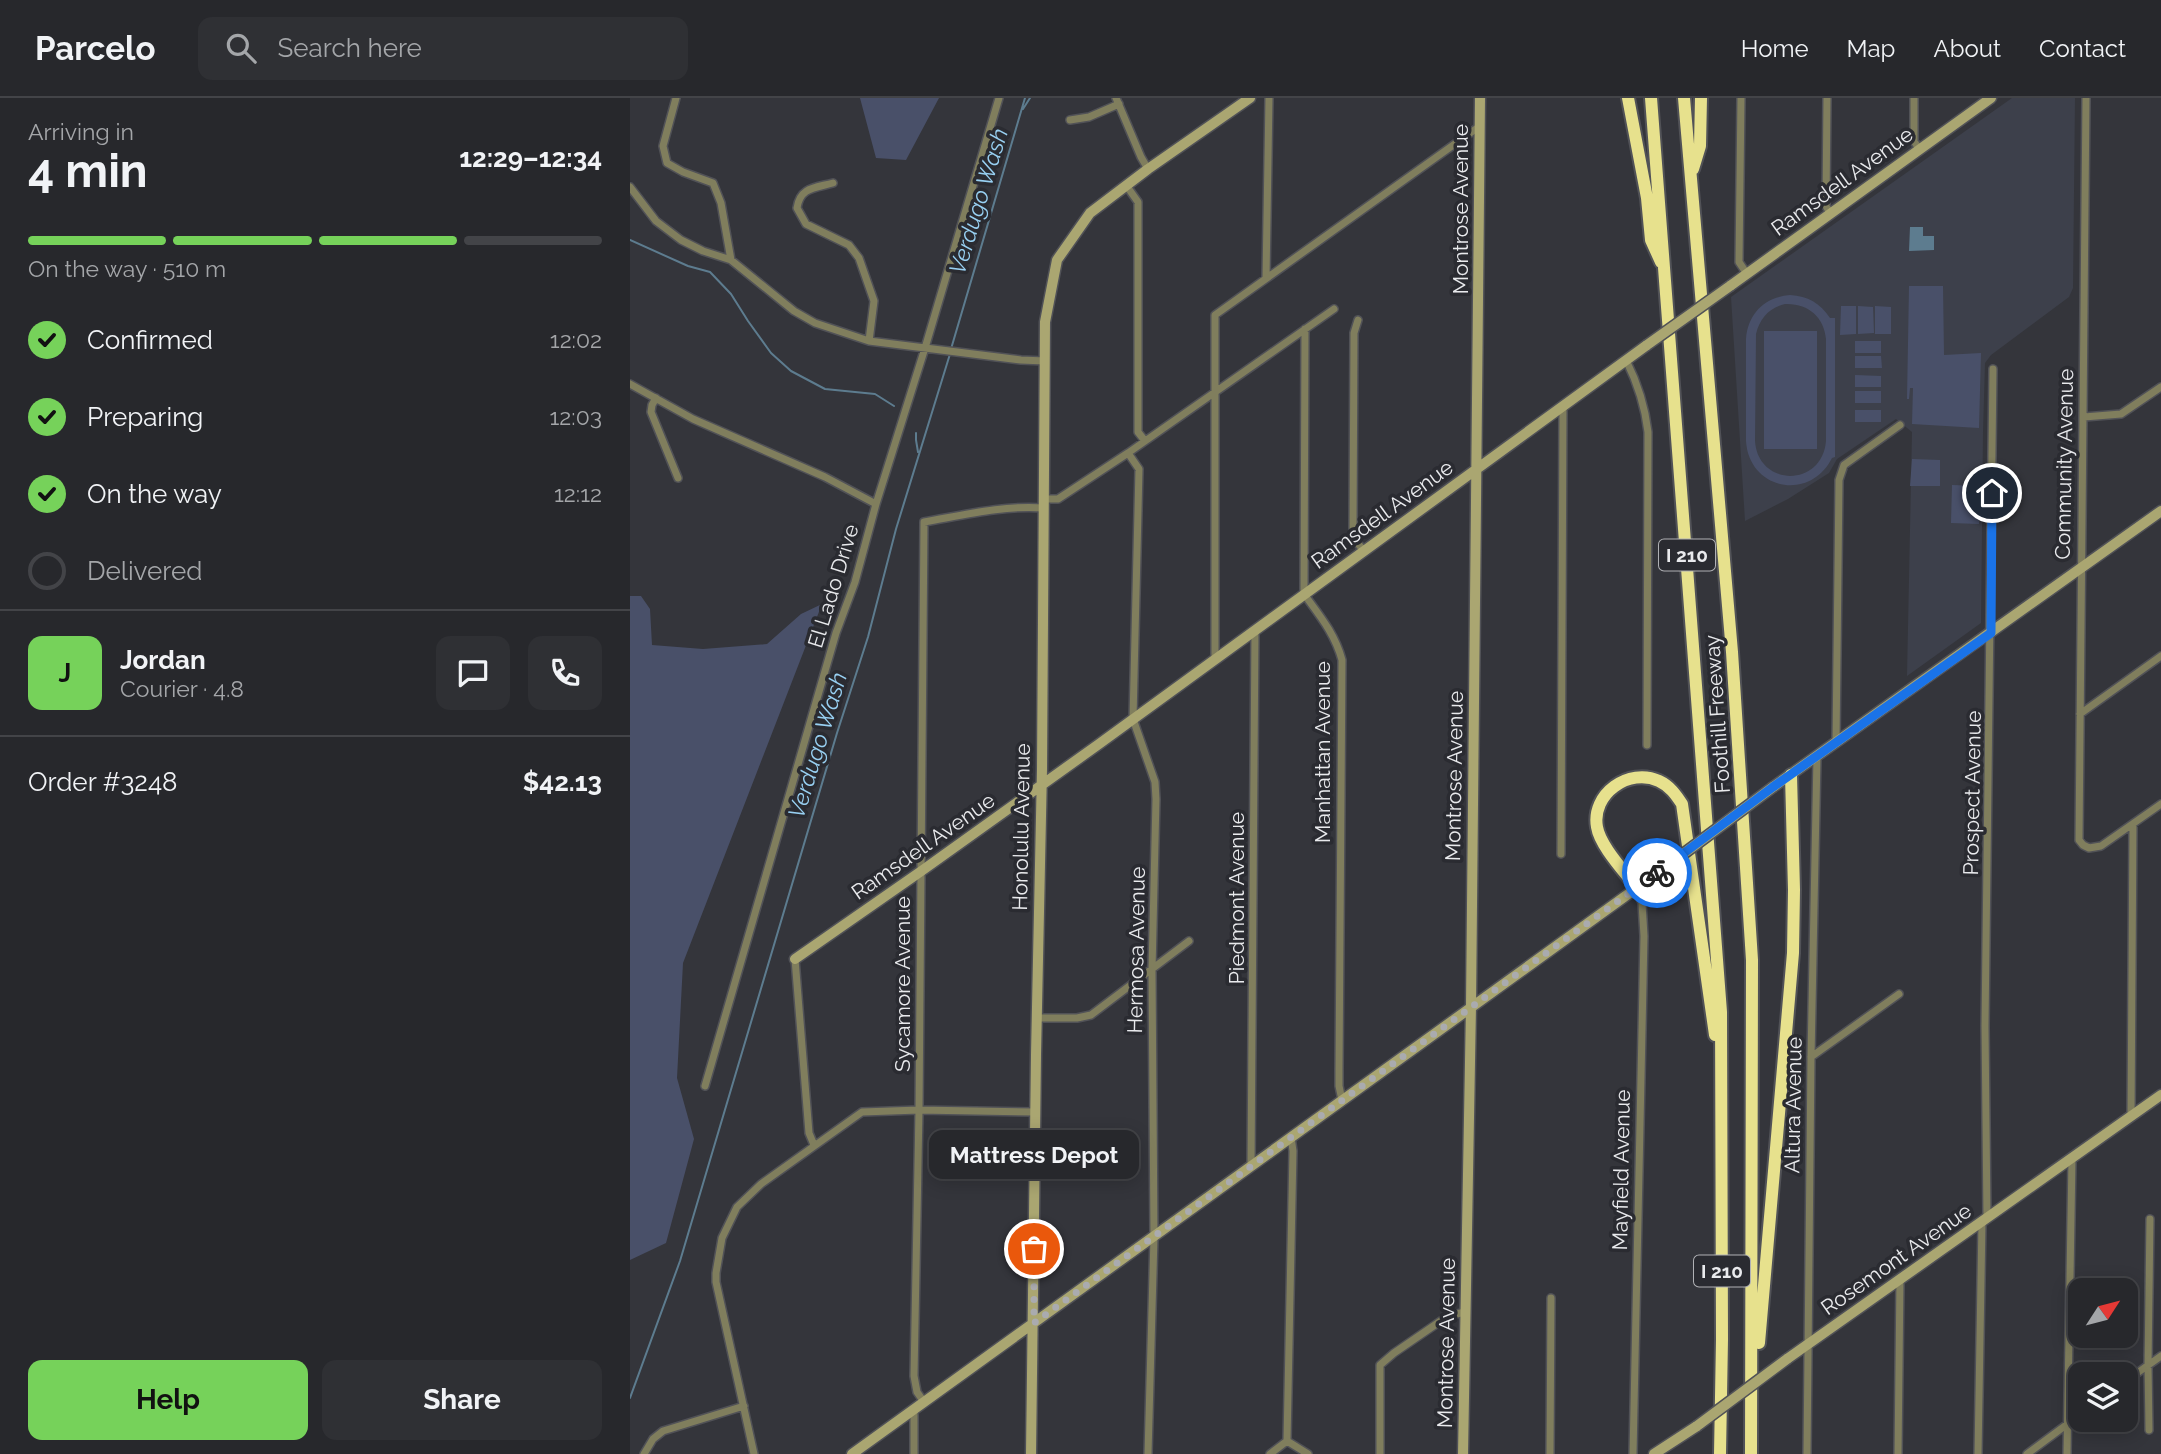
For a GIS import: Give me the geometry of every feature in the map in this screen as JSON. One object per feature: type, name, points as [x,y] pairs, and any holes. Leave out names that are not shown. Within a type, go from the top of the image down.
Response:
[{"type":"highway","points":[[1628,98],[1647,198],[1651,240],[1665,271]]},
{"type":"highway","name":"Foothill Freeway","points":[[1651,98],[1721,1012],[1720,1454]]},
{"type":"highway","name":"Foothill Freeway","points":[[1684,98],[1733,666],[1752,960],[1751,1454]]},
{"type":"highway","points":[[1691,176],[1700,146],[1701,98]]},
{"type":"highway","points":[[1751,1416],[1793,953],[1791,775]]},
{"type":"highway","points":[[1636,887],[1602,840],[1597,828],[1597,815],[1600,804],[1614,786],[1624,780],[1645,777],[1658,780],[1667,786],[1682,804],[1722,1088]]},
{"type":"street","points":[[676,98],[663,146],[667,163],[713,183],[721,203],[731,260]]},
{"type":"street","name":"El Lado Drive","points":[[705,1086],[836,633],[855,582],[876,503],[999,98]]},
{"type":"street","name":"Honolulu Avenue","points":[[1031,1454],[1042,784],[1045,322],[1056,260],[1090,213],[1250,98]]},
{"type":"street","points":[[1266,278],[1269,98]]},
{"type":"street","name":"Montrose Avenue","points":[[1463,1454],[1478,467],[1480,98]]},
{"type":"street","points":[[1741,98],[1739,262],[1746,274]]},
{"type":"street","points":[[1827,98],[1826,206],[1830,213]]},
{"type":"street","points":[[1914,98],[1914,141],[1919,149]]},
{"type":"street","name":"Ramsdell Avenue","points":[[795,959],[1133,719],[1991,98]]},
{"type":"street","name":"Community Avenue","points":[[2086,98],[2079,840],[2089,848],[2096,848],[2133,824]]},
{"type":"street","points":[[1070,120],[1089,117],[1118,101],[1148,169]]},
{"type":"street","points":[[1214,658],[1215,315],[1480,126]]},
{"type":"street","points":[[833,183],[804,191],[797,208],[806,224],[849,245],[859,258],[874,300],[869,341]]},
{"type":"street","points":[[1126,185],[1138,202],[1138,432],[1145,441]]},
{"type":"street","points":[[630,187],[656,221],[681,240],[731,260],[804,317],[832,331],[869,341],[1045,361]]},
{"type":"street","points":[[1044,503],[1058,499],[1128,453],[1334,309]]},
{"type":"street","points":[[1358,320],[1354,333],[1352,508],[1355,540],[1364,551]]},
{"type":"street","points":[[1304,329],[1304,594]]},
{"type":"street","points":[[1626,360],[1640,390],[1648,432],[1647,745]]},
{"type":"street","name":"Prospect Avenue","points":[[1979,1454],[1993,369]]},
{"type":"street","points":[[630,384],[693,419],[825,477],[876,503]]},
{"type":"street","points":[[2084,417],[2121,414],[2161,387]]},
{"type":"street","points":[[656,398],[651,412],[678,478]]},
{"type":"street","points":[[1561,854],[1563,407]]},
{"type":"street","points":[[1836,743],[1839,480],[1844,465],[1900,425]]},
{"type":"street","name":"Hermosa Avenue","points":[[1128,453],[1139,469],[1133,719],[1155,787],[1152,970],[1154,1237],[1148,1454]]},
{"type":"street","name":"Sycamore Avenue","points":[[924,1402],[917,1392],[914,1376],[924,522],[992,509],[1044,503]]},
{"type":"street","points":[[852,1454],[1773,787],[2161,511]]},
{"type":"street","name":"Manhattan Avenue","points":[[1304,594],[1338,644],[1342,660],[1339,1086],[1342,1100]]},
{"type":"street","name":"Piedmont Avenue","points":[[1251,1167],[1255,630]]},
{"type":"street","points":[[2080,714],[2161,656]]},
{"type":"street","name":"Altura Avenue","points":[[1807,1454],[1817,757]]},
{"type":"street","points":[[2131,1116],[2133,824],[2161,804]]},
{"type":"street","name":"Mayfield Avenue","points":[[1633,1454],[1644,936],[1642,903],[1636,887]]},
{"type":"street","points":[[1037,1018],[1091,1016],[1189,942]]},
{"type":"street","points":[[795,959],[809,1133],[814,1146]]},
{"type":"street","points":[[1811,1057],[1899,994]]},
{"type":"street","name":"Rosemont Avenue","points":[[1654,1454],[2161,1095]]},
{"type":"street","points":[[754,1454],[716,1282],[722,1238],[737,1207],[761,1184],[862,1112],[1035,1112]]},
{"type":"street","points":[[1287,1441],[1293,1151],[1291,1137]]},
{"type":"street","points":[[2069,1362],[2072,1158]]},
{"type":"street","points":[[2149,1430],[2150,1219]]},
{"type":"street","points":[[1898,1454],[1900,1279]]},
{"type":"street","points":[[1550,1454],[1551,1298]]},
{"type":"street","points":[[1380,1454],[1380,1365],[1448,1316],[1465,1312]]},
{"type":"street","points":[[2138,1372],[2161,1356]]},
{"type":"street","points":[[644,1454],[653,1439],[663,1431],[744,1406]]},
{"type":"street","points":[[914,1409],[914,1454]]},
{"type":"street","points":[[2027,1454],[2068,1423]]},
{"type":"street","points":[[2067,1454],[2068,1423]]},
{"type":"street","points":[[1270,1454],[1287,1441]]},
{"type":"street","points":[[1287,1441],[1308,1454]]},
{"type":"shaded area","points":[[860,98],[939,98],[906,160],[876,158]]},
{"type":"shaded area","points":[[2012,98],[2075,98],[2073,288],[2069,297],[1991,355],[1985,363],[1981,623],[1907,676],[1912,432],[1896,419],[1837,459],[1829,473],[1788,499],[1745,521],[1731,297]]},
{"type":"shaded area","points":[[1910,227],[1923,227],[1923,236],[1934,236],[1934,250],[1909,251]]},
{"type":"shaded area","points":[[1909,286],[1943,286],[1944,355],[1981,353],[1979,428],[1912,424],[1913,388],[1910,388],[1907,399]]},
{"type":"shaded area","points":[[1781,296],[1808,299],[1818,304],[1830,318],[1835,318],[1835,457],[1810,481],[1796,485],[1769,480],[1758,471],[1750,458],[1746,441],[1747,330],[1759,308]],"holes":[[[1785,304],[1793,304],[1813,313],[1825,331],[1826,441],[1822,456],[1814,467],[1803,474],[1790,476],[1778,474],[1767,467],[1759,456],[1755,441],[1756,334],[1760,323],[1770,311]]]},
{"type":"shaded area","points":[[1841,306],[1856,306],[1856,334],[1840,335]]},
{"type":"shaded area","points":[[1858,306],[1873,307],[1874,333],[1858,334]]},
{"type":"shaded area","points":[[1875,306],[1891,307],[1891,334],[1875,334]]},
{"type":"shaded area","points":[[1764,331],[1817,331],[1817,449],[1764,449]]},
{"type":"shaded area","points":[[1855,341],[1881,341],[1881,353],[1855,353]]},
{"type":"shaded area","points":[[1855,356],[1881,356],[1882,368],[1855,368]]},
{"type":"shaded area","points":[[1855,375],[1881,376],[1881,387],[1855,387]]},
{"type":"shaded area","points":[[1855,391],[1881,391],[1881,403],[1855,403]]},
{"type":"shaded area","points":[[1855,410],[1881,410],[1881,422],[1855,422]]},
{"type":"shaded area","points":[[1912,459],[1940,460],[1940,486],[1910,486]]},
{"type":"shaded area","points":[[1952,485],[1979,486],[1979,524],[1951,523]]},
{"type":"shaded area","points":[[630,596],[641,596],[650,609],[652,645],[703,649],[767,644],[801,614],[822,604],[683,963],[677,1078],[694,1139],[666,1243],[630,1260]]},
{"type":"waterway","name":"Verdugo Wash","points":[[951,349],[1025,98]]},
{"type":"waterway","name":"Verdugo Wash","points":[[1023,109],[1030,98]]},
{"type":"waterway","points":[[630,240],[688,266],[710,272],[731,294],[771,353],[791,371],[825,389],[875,394],[894,406]]},
{"type":"waterway","name":"Verdugo Wash","points":[[630,1398],[680,1261],[868,637],[896,529],[950,354]]},
{"type":"waterway","points":[[916,433],[918,452]]},
{"type":"way so far","points":[[1034,1249],[1034,1323],[1657,873]]},
{"type":"place","name":"Mattress Depot","points":[[1034,1249]]},
{"type":"route","points":[[1657,873],[1773,787],[1991,633],[1992,493]]}]
